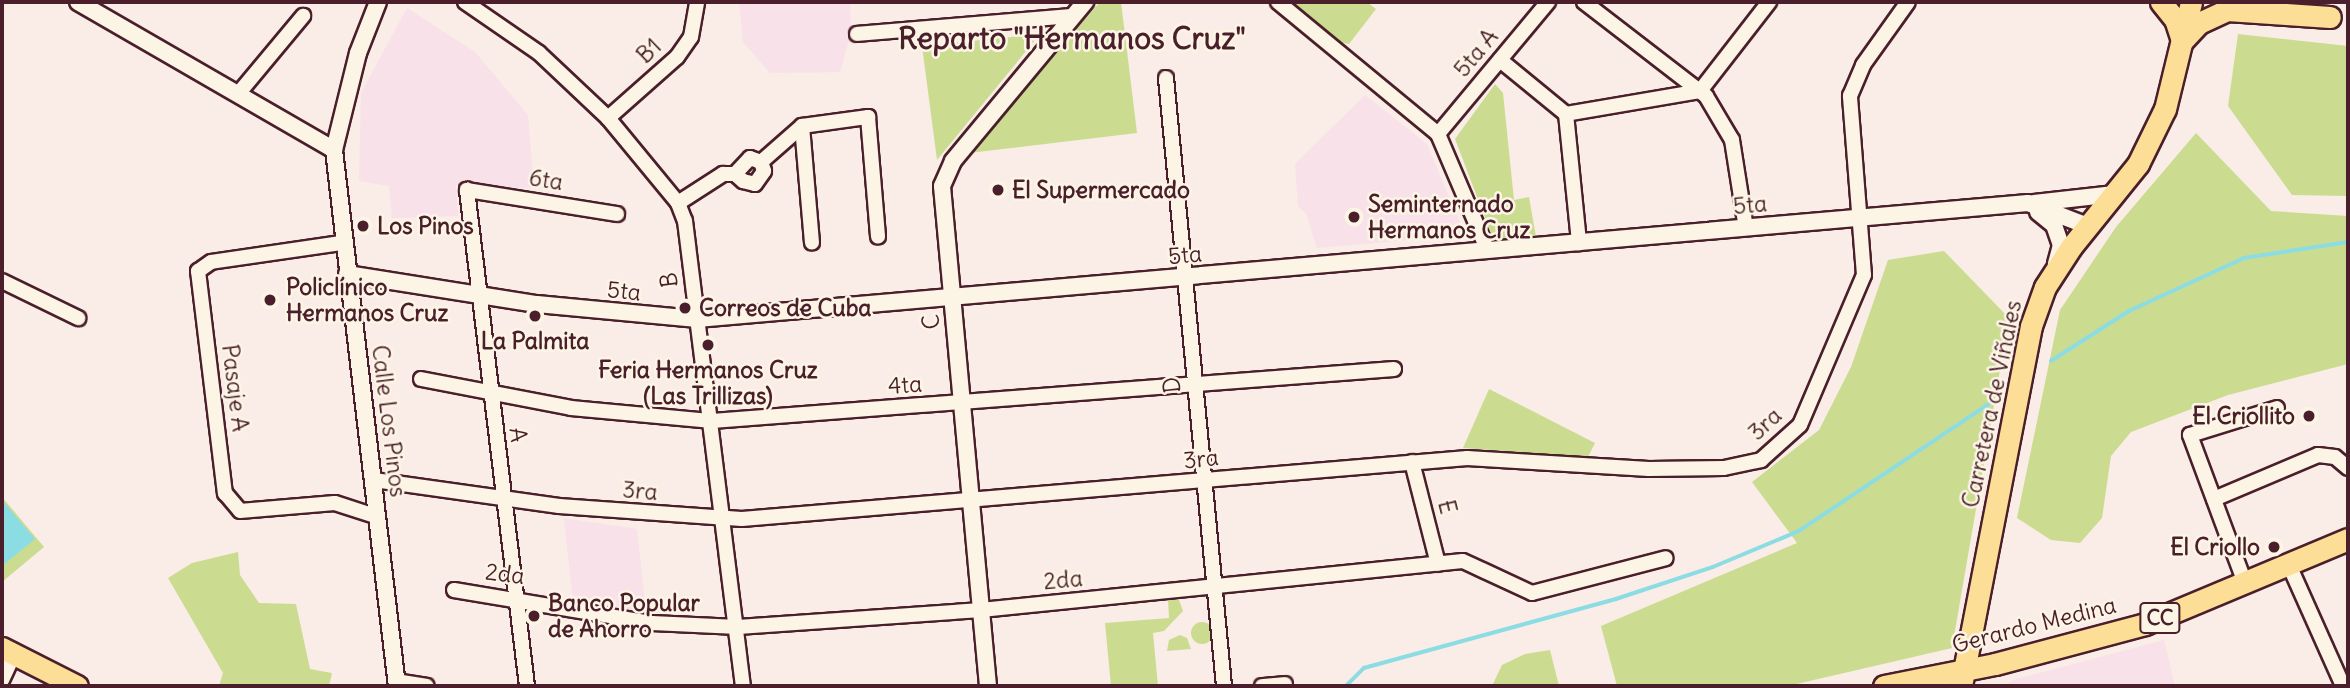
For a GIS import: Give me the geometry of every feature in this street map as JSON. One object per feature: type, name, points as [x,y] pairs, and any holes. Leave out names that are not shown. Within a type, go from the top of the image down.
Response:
[{"type":"main road","points":[[2161,2],[2175,19],[2182,41],[2199,23],[2227,10],[2339,18]]},
{"type":"main road","name":"Carretera de Viñales","points":[[1962,678],[2031,327],[2054,273],[2138,164],[2165,109],[2191,2]]},
{"type":"main road","points":[[2243,2],[2339,18]]},
{"type":"main road","name":"Gerardo Medina","points":[[1884,686],[1962,678],[2146,624],[2348,539]]},
{"type":"main road","points":[[8,651],[77,686]]},
{"type":"street","points":[[78,2],[334,150]]},
{"type":"street","name":"Calle Los Pinos","points":[[378,2],[358,52],[334,150],[341,243],[374,480],[396,684]]},
{"type":"street","name":"B","points":[[465,2],[539,53],[608,118],[678,203],[685,221],[712,421],[743,686]]},
{"type":"street","name":"B1","points":[[608,118],[677,57],[691,37],[696,2]]},
{"type":"street","name":"C","points":[[988,686],[942,186],[953,161],[1085,2]]},
{"type":"street","points":[[1278,2],[1438,134],[1487,248],[1499,250]]},
{"type":"street","name":"5ta A","points":[[1438,134],[1548,2]]},
{"type":"street","points":[[1584,2],[1700,91],[1732,141],[1746,228]]},
{"type":"street","points":[[1566,114],[1700,91],[1769,2]]},
{"type":"street","name":"3ra","points":[[374,480],[503,496],[559,506],[724,519],[971,503],[1467,458],[1656,468],[1724,468],[1761,460],[1800,425],[1847,323],[1864,275],[1862,218],[1850,96],[1863,65],[1908,2]]},
{"type":"street","points":[[238,94],[303,16]]},
{"type":"street","points":[[857,34],[1073,16]]},
{"type":"street","points":[[1500,60],[1566,114],[1579,243]]},
{"type":"street","name":"D","points":[[1166,78],[1224,686]]},
{"type":"street","points":[[761,162],[802,126],[868,117],[878,237]]},
{"type":"street","points":[[802,126],[812,243]]},
{"type":"street","points":[[735,174],[750,158],[761,162]]},
{"type":"street","points":[[678,203],[723,174],[735,174],[755,184],[764,171],[761,162]]},
{"type":"street","name":"6ta","points":[[467,190],[617,214]]},
{"type":"street","name":"A","points":[[467,190],[489,394],[527,686]]},
{"type":"street","name":"5ta","points":[[347,274],[629,316],[697,319],[2114,194]]},
{"type":"street","points":[[2028,203],[2054,225],[2061,245],[2054,273]]},
{"type":"street","name":"5ta","points":[[2028,203],[2088,226]]},
{"type":"street","name":"Pasaje A","points":[[341,243],[211,262],[198,271],[225,493],[240,511],[335,502],[378,517]]},
{"type":"street","points":[[2,281],[78,318]]},
{"type":"street","name":"4ta","points":[[421,379],[571,408],[712,421],[1394,369]]},
{"type":"street","points":[[2245,583],[2190,435],[2277,408]]},
{"type":"street","points":[[2214,499],[2318,455],[2335,457],[2348,468]]},
{"type":"street","name":"E","points":[[1412,462],[1438,564]]},
{"type":"street","name":"2da","points":[[454,590],[652,622],[738,626],[981,610],[1214,589],[1463,561],[1532,593],[1666,558]]},
{"type":"street","points":[[2289,565],[2343,686]]},
{"type":"street","points":[[2,680],[8,651]]},
{"type":"street","points":[[396,684],[427,686]]},
{"type":"street","points":[[1262,686],[1285,684]]},
{"type":"shaded area","points":[[739,2],[850,2],[851,33],[840,72],[770,73],[743,42]]},
{"type":"shaded area","points":[[407,8],[475,52],[528,115],[534,188],[456,185],[458,216],[392,218],[389,186],[359,181],[361,93]]},
{"type":"shaded area","points":[[1365,95],[1427,144],[1465,235],[1317,248],[1306,214],[1298,206],[1295,164]]},
{"type":"shaded area","points":[[564,518],[637,529],[646,613],[573,602]]},
{"type":"shaded area","points":[[2164,640],[2175,686],[2003,686],[2013,680]]},
{"type":"green space","points":[[1100,2],[1121,2],[1137,133],[969,153]]},
{"type":"green space","points":[[1289,2],[1367,2],[1376,9],[1349,44],[1338,42]]},
{"type":"green space","points":[[1040,34],[937,160],[922,46]]},
{"type":"green space","points":[[2238,34],[2348,46],[2348,196],[2292,195],[2228,106]]},
{"type":"green space","points":[[1495,84],[1503,93],[1514,200],[1529,197],[1536,237],[1504,242],[1492,236],[1455,139]]},
{"type":"green space","points":[[2196,133],[2271,211],[2348,216],[2348,364],[2228,395],[2131,432],[2111,456],[2102,518],[2080,543],[2051,540],[2017,518],[2060,310],[2116,227]]},
{"type":"green space","points":[[1944,251],[2009,318],[1952,648],[1788,686],[1617,686],[1601,626],[1797,543],[1752,482],[1819,430],[1851,367],[1888,260]]},
{"type":"green space","points":[[1489,389],[1595,443],[1588,457],[1463,448]]},
{"type":"green space","points":[[2,497],[44,547],[2,582]]},
{"type":"green space","points":[[238,552],[240,575],[259,603],[296,604],[310,669],[332,673],[329,686],[219,686],[223,673],[168,578],[192,563]]},
{"type":"green space","points":[[1168,598],[1179,600],[1183,611],[1164,631],[1153,633],[1158,686],[1111,686],[1105,623],[1169,618]]},
{"type":"green space","points":[[1202,622],[1210,625],[1213,633],[1210,641],[1202,644],[1194,641],[1191,633],[1194,625]]},
{"type":"green space","points":[[1180,635],[1187,638],[1191,649],[1167,651],[1169,640]]},
{"type":"green space","points":[[1550,650],[1559,686],[1492,686],[1502,665],[1525,654]]},
{"type":"water","points":[[2,500],[35,539],[2,566]]},
{"type":"waterway","points":[[2051,361],[2129,311],[2244,258],[2348,242]]},
{"type":"waterway","points":[[1346,686],[1364,668],[1616,599],[1713,567],[1799,531],[1989,404]]},
{"type":"place","name":"El Supermercado","points":[[998,190]]},
{"type":"place","name":"Seminternado Hermanos Cruz","points":[[1354,217]]},
{"type":"place","name":"Los Pinos","points":[[363,226]]},
{"type":"place","name":"Policlínico Hermanos Cruz","points":[[270,300]]},
{"type":"place","name":"Correos de Cuba","points":[[685,308]]},
{"type":"place","name":"La Palmita","points":[[535,316]]},
{"type":"place","name":"Feria Hermanos Cruz (Las Trillizas)","points":[[708,345]]},
{"type":"place","name":"El Criollito","points":[[2309,416]]},
{"type":"place","name":"El Criollo","points":[[2274,547]]},
{"type":"place","name":"Banco Popular de Ahorro","points":[[534,616]]},
{"type":"district","name":"Reparto \"Hermanos Cruz\"","points":[[1072,38]]}]
